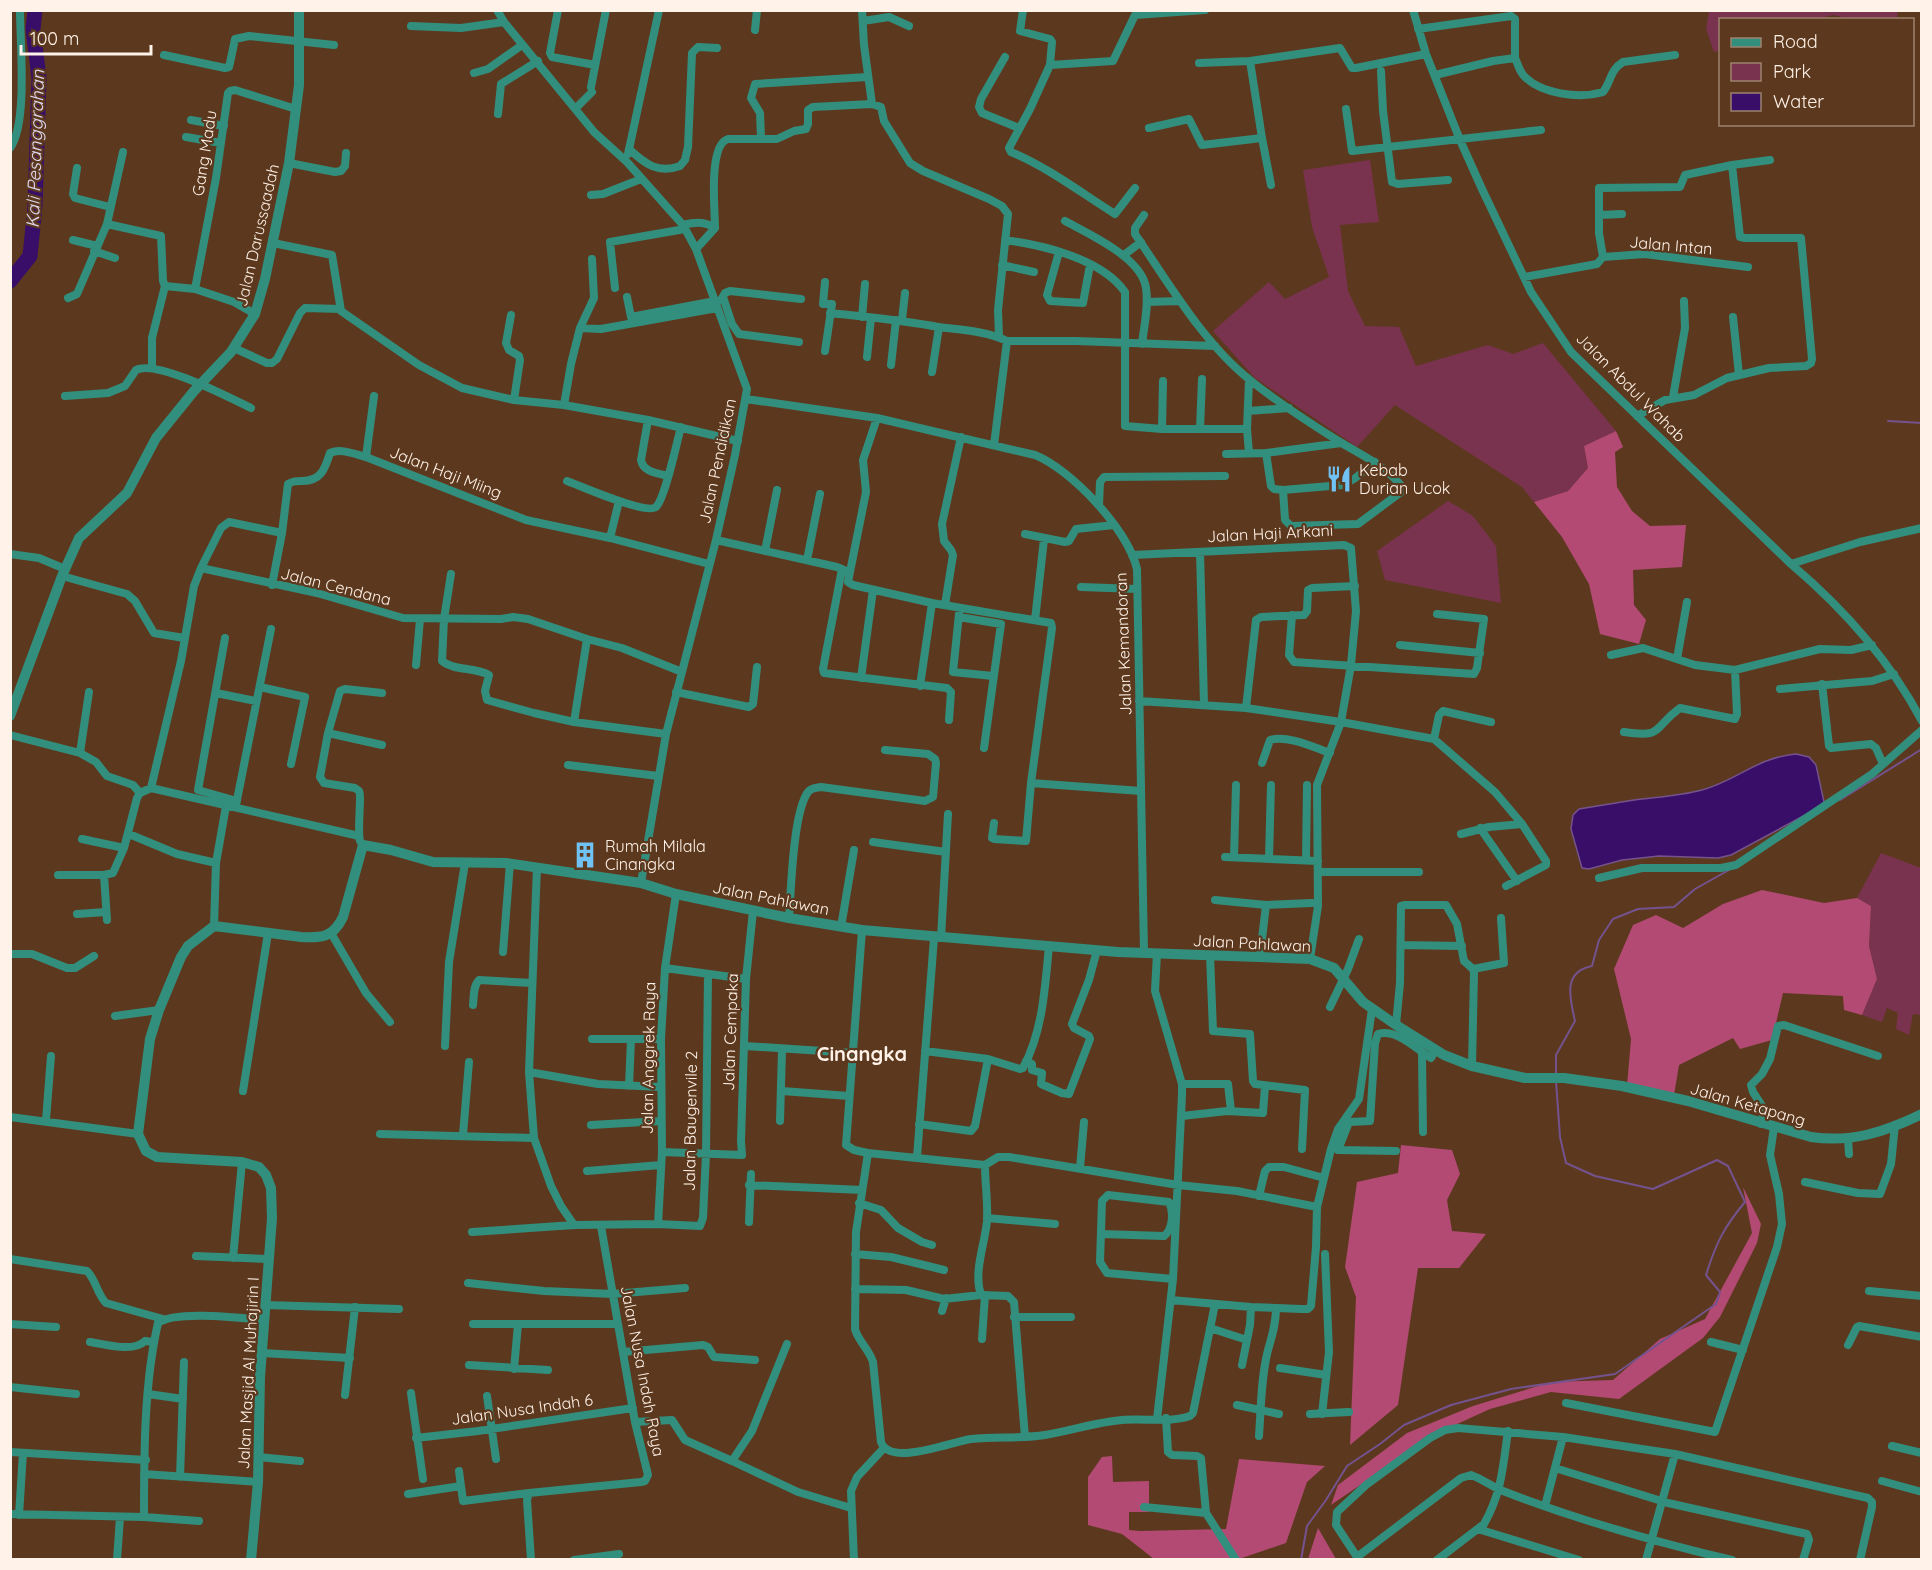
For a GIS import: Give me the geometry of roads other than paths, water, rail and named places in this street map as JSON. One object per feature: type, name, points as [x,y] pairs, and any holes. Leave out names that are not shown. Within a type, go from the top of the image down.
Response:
[{"type":"street","points":[[10,148],[18,133],[21,114],[20,10]]},
{"type":"street","name":"Jalan Darussaadah","points":[[10,716],[64,572],[80,538],[127,493],[156,438],[201,384],[223,362],[255,314],[273,243],[289,163],[299,85],[299,10]]},
{"type":"street","name":"Jalan Pendidikan","points":[[497,10],[522,45],[538,61],[594,132],[627,162],[684,227],[696,249],[696,260],[718,303],[747,389],[716,540],[666,734],[641,883]]},
{"type":"street","points":[[558,10],[550,53],[552,57],[596,65]]},
{"type":"street","points":[[576,108],[591,90],[606,10]]},
{"type":"street","points":[[627,162],[659,10]]},
{"type":"street","points":[[755,30],[757,10]]},
{"type":"street","points":[[862,10],[867,77],[872,104]]},
{"type":"street","points":[[1023,10],[1020,31],[1050,39],[1053,42],[1050,65],[1009,150],[1036,162],[1115,214],[1135,188]]},
{"type":"street","points":[[1050,65],[1113,61],[1136,13],[1205,10]]},
{"type":"street","name":"Jalan Abdul Wahab","points":[[1413,10],[1426,54],[1460,140],[1524,277],[1541,308],[1574,357],[1819,588],[1860,630],[1894,674],[1922,721]]},
{"type":"street","points":[[1418,29],[1511,16],[1515,19],[1515,58],[1522,74],[1542,88],[1568,94],[1589,95],[1603,92],[1612,73],[1623,62],[1675,56]]},
{"type":"street","points":[[863,21],[889,17],[909,26]]},
{"type":"street","points":[[411,26],[452,28],[504,22]]},
{"type":"street","points":[[164,56],[225,68],[229,67],[235,39],[240,36],[334,45]]},
{"type":"street","points":[[474,73],[488,69],[522,45]]},
{"type":"street","points":[[629,149],[650,167],[667,169],[680,166],[685,160],[688,147],[692,53],[698,47],[717,48]]},
{"type":"street","points":[[1199,63],[1250,61],[1340,48],[1349,66],[1356,68],[1426,54]]},
{"type":"street","points":[[1005,57],[981,99],[979,107],[982,113],[1019,128]]},
{"type":"street","points":[[1435,75],[1515,58]]},
{"type":"street","points":[[498,114],[501,84],[538,61]]},
{"type":"street","points":[[1250,61],[1271,184]]},
{"type":"street","points":[[1381,71],[1392,179],[1395,183],[1448,180]]},
{"type":"street","points":[[761,138],[760,113],[751,98],[755,84],[867,77]]},
{"type":"street","name":"Gang Madu","points":[[195,288],[230,91],[235,90],[296,110]]},
{"type":"street","points":[[696,249],[715,228],[715,164],[717,149],[721,142],[728,139],[777,139],[794,131],[806,129],[808,110],[813,107],[872,104],[881,107],[884,121],[910,163],[923,171],[989,199],[1007,210],[998,310],[1003,339],[994,445]]},
{"type":"street","points":[[1346,109],[1351,150],[1541,130]]},
{"type":"street","points":[[10,114],[21,114]]},
{"type":"street","points":[[1149,128],[1189,119],[1202,146],[1262,138]]},
{"type":"street","points":[[191,120],[224,126]]},
{"type":"street","points":[[186,137],[221,143]]},
{"type":"street","points":[[68,298],[77,294],[107,224],[123,152]]},
{"type":"street","points":[[289,163],[335,172],[341,171],[345,166],[346,153]]},
{"type":"street","points":[[1603,257],[1599,188],[1680,187],[1686,175],[1731,165],[1770,160]]},
{"type":"street","points":[[1637,416],[1665,400],[1694,395],[1727,378],[1769,368],[1806,366],[1811,363],[1801,238],[1740,237],[1731,165]]},
{"type":"street","points":[[76,168],[73,195],[75,198],[111,207]]},
{"type":"street","points":[[591,195],[603,194],[641,179]]},
{"type":"street","points":[[1599,215],[1622,214]]},
{"type":"street","points":[[1144,215],[1135,230],[1141,242],[1180,301],[1215,346],[1249,380],[1341,443],[1376,462],[1402,486],[1402,490],[1358,524],[1291,526],[1285,520],[1283,490]]},
{"type":"street","points":[[1065,220],[1124,255],[1144,280],[1147,302],[1142,345]]},
{"type":"street","points":[[615,288],[610,242],[700,223],[715,228]]},
{"type":"street","points":[[107,224],[161,236],[165,286],[152,338],[152,368]]},
{"type":"street","points":[[73,240],[115,258]]},
{"type":"street","points":[[1005,240],[1027,243],[1059,252],[1090,265],[1114,279],[1125,292],[1124,424],[1128,428],[1247,429]]},
{"type":"street","points":[[1124,255],[1141,242]]},
{"type":"street","points":[[273,243],[332,255],[340,309]]},
{"type":"street","points":[[1059,252],[1047,299],[1050,301],[1082,307],[1090,265]]},
{"type":"street","name":"Jalan Intan","points":[[1524,277],[1597,264],[1603,257],[1644,254],[1748,267]]},
{"type":"street","points":[[564,405],[580,328],[594,298],[592,259]]},
{"type":"street","points":[[1002,265],[1034,272]]},
{"type":"street","points":[[825,282],[823,304],[832,304],[825,351]]},
{"type":"street","points":[[862,317],[865,284]]},
{"type":"street","points":[[165,286],[195,288],[234,302],[255,314]]},
{"type":"street","points":[[580,328],[601,329],[718,303],[725,293],[730,291],[801,299]]},
{"type":"street","points":[[891,365],[905,293]]},
{"type":"street","points":[[627,297],[631,316],[718,303]]},
{"type":"street","points":[[1147,302],[1180,301]]},
{"type":"street","points":[[1673,397],[1685,328],[1683,301]]},
{"type":"street","points":[[718,303],[739,334],[799,342]]},
{"type":"street","points":[[234,348],[267,363],[272,363],[277,359],[300,313],[305,308],[340,309],[377,338],[438,377],[462,388],[514,400],[564,405],[648,420],[738,441]]},
{"type":"street","points":[[830,313],[899,320],[1003,339],[1215,346]]},
{"type":"street","points":[[511,315],[506,343],[509,350],[519,356],[520,360],[514,400]]},
{"type":"street","points":[[1733,317],[1739,375]]},
{"type":"street","points":[[867,357],[871,318]]},
{"type":"street","points":[[932,372],[939,327]]},
{"type":"street","points":[[65,396],[108,393],[125,386],[136,370],[144,367],[201,384],[251,408]]},
{"type":"street","points":[[1200,429],[1202,379]]},
{"type":"street","points":[[1249,380],[1247,429],[1249,453]]},
{"type":"street","points":[[1161,429],[1163,381]]},
{"type":"street","points":[[366,458],[374,396]]},
{"type":"street","name":"Jalan Kemandoran","points":[[746,399],[877,418],[1035,455],[1056,465],[1099,505],[1114,525],[1126,543],[1137,569],[1144,952]]},
{"type":"street","points":[[1248,411],[1289,408]]},
{"type":"street","points":[[877,418],[863,460],[866,492],[823,669],[824,673],[946,688],[951,692],[950,720]]},
{"type":"street","points":[[648,420],[642,466],[647,470],[668,476]]},
{"type":"street","points":[[567,481],[619,501],[649,509],[655,508],[668,476],[681,427]]},
{"type":"street","points":[[945,605],[952,555],[944,541],[942,524],[961,437]]},
{"type":"street","points":[[1226,454],[1266,453],[1341,443]]},
{"type":"street","name":"Jalan Haji Miing","points":[[272,585],[290,482],[311,481],[317,478],[324,470],[330,453],[334,451],[347,452],[366,458],[526,520],[610,538],[709,564]]},
{"type":"street","points":[[1266,453],[1270,486],[1283,490],[1341,485],[1354,479],[1376,462]]},
{"type":"street","points":[[1099,505],[1100,482],[1104,477],[1225,476]]},
{"type":"street","points":[[765,550],[777,490]]},
{"type":"street","points":[[807,560],[820,494]]},
{"type":"street","points":[[610,538],[619,501]]},
{"type":"street","points":[[151,788],[181,661],[194,586],[221,528],[229,522],[282,533]]},
{"type":"street","points":[[1024,534],[1065,543],[1069,541],[1076,529],[1114,525]]},
{"type":"street","points":[[1791,564],[1860,542],[1922,528]]},
{"type":"street","points":[[1035,620],[1044,538]]},
{"type":"street","points":[[716,540],[846,571]]},
{"type":"street","name":"Jalan Haji Arkani","points":[[1132,555],[1347,545],[1351,548],[1356,611],[1351,665],[1341,722],[1319,776],[1315,794],[1319,872],[1317,920],[1310,959]]},
{"type":"street","points":[[1200,552],[1204,704]]},
{"type":"street","points":[[10,554],[39,558],[64,572],[127,594],[135,601],[154,633],[184,638]]},
{"type":"street","name":"Jalan Cendana","points":[[201,568],[317,593],[385,614],[420,619],[513,617],[528,619],[622,648],[682,672]]},
{"type":"street","points":[[846,571],[849,583],[873,590],[932,603],[1051,623],[1026,841],[994,840],[992,838],[994,823]]},
{"type":"street","points":[[451,574],[444,619],[442,661],[448,665],[481,671],[489,675],[485,695],[487,700],[574,722],[666,734]]},
{"type":"street","points":[[1246,708],[1256,620],[1261,617],[1304,615],[1307,611],[1308,590],[1355,586]]},
{"type":"street","points":[[1081,587],[1137,589]]},
{"type":"street","points":[[861,678],[873,590]]},
{"type":"street","points":[[1677,659],[1687,602]]},
{"type":"street","points":[[920,686],[932,603]]},
{"type":"street","points":[[960,607],[953,672],[993,676]]},
{"type":"street","points":[[1292,615],[1289,655],[1292,660],[1472,674],[1476,672],[1484,619],[1437,614]]},
{"type":"street","points":[[959,617],[1001,624],[984,748]]},
{"type":"street","points":[[416,665],[420,619]]},
{"type":"street","points":[[237,805],[271,629]]},
{"type":"street","points":[[225,638],[198,790],[237,805],[361,841]]},
{"type":"street","points":[[574,722],[587,639]]},
{"type":"street","points":[[1400,645],[1480,653]]},
{"type":"street","points":[[1611,655],[1643,648],[1695,665],[1735,670],[1820,649],[1851,650],[1872,645]]},
{"type":"street","points":[[676,692],[749,707],[753,704],[757,666]]},
{"type":"street","points":[[1624,732],[1644,735],[1654,733],[1680,708],[1735,719],[1737,714],[1735,670]]},
{"type":"street","points":[[1780,689],[1872,681],[1894,674]]},
{"type":"street","points":[[1822,684],[1829,746],[1831,748],[1871,744],[1876,748],[1884,764]]},
{"type":"street","points":[[260,687],[305,697],[291,764]]},
{"type":"street","points":[[233,1258],[242,1162],[157,1157],[146,1151],[138,1134],[147,1056],[159,1010],[181,957],[188,946],[214,926],[314,938],[331,933],[339,927],[361,841],[359,791],[355,788],[324,783],[320,777],[328,733],[342,689],[382,693]]},
{"type":"street","points":[[80,753],[89,692]]},
{"type":"street","points":[[216,693],[256,701]]},
{"type":"street","points":[[1139,701],[1246,708],[1434,739],[1496,792],[1522,824],[1546,863],[1545,866],[1506,886]]},
{"type":"street","points":[[1434,739],[1439,715],[1443,711],[1491,722]]},
{"type":"street","points":[[1599,878],[1642,868],[1721,868],[1736,865],[1884,764],[1922,730]]},
{"type":"street","points":[[328,733],[382,745]]},
{"type":"street","points":[[10,735],[80,753],[96,762],[107,776],[133,785],[140,793]]},
{"type":"street","points":[[1262,763],[1270,741],[1274,739],[1293,741],[1330,753]]},
{"type":"street","points":[[789,918],[799,817],[808,792],[813,788],[821,787],[925,801],[933,797],[935,759],[928,754],[885,750]]},
{"type":"street","points":[[568,765],[658,776]]},
{"type":"street","points":[[1031,783],[1141,791]]},
{"type":"street","points":[[1236,785],[1230,857],[1318,861]]},
{"type":"street","points":[[1269,859],[1271,785]]},
{"type":"street","points":[[1306,860],[1307,785]]},
{"type":"street","points":[[140,793],[151,788],[197,797],[226,806],[237,805]]},
{"type":"street","points":[[58,875],[105,875],[116,870],[140,793]]},
{"type":"street","points":[[214,926],[216,863],[226,806]]},
{"type":"street","points":[[917,1157],[948,814]]},
{"type":"street","points":[[1461,834],[1480,828],[1522,824]]},
{"type":"street","points":[[1480,828],[1517,880]]},
{"type":"street","points":[[129,834],[177,854],[216,863]]},
{"type":"street","points":[[82,839],[124,848]]},
{"type":"street","name":"Jalan Pahlawan","points":[[361,841],[433,862],[510,863],[641,883],[676,894],[789,918],[862,930],[1097,950],[1310,959],[1329,965],[1372,1009],[1436,1050],[1472,1066],[1516,1077],[1564,1078]]},
{"type":"street","points":[[873,842],[946,852]]},
{"type":"street","points":[[841,927],[854,850]]},
{"type":"street","points":[[445,1046],[449,962],[465,863]]},
{"type":"street","points":[[503,952],[510,863]]},
{"type":"street","points":[[537,867],[529,1072],[534,1138],[551,1186],[574,1226]]},
{"type":"street","points":[[1319,872],[1419,872]]},
{"type":"street","points":[[76,914],[106,916],[105,875]]},
{"type":"street","name":"Jalan Anggrek Raya","points":[[658,1224],[662,1152],[661,1039],[665,968],[676,894]]},
{"type":"street","points":[[1215,900],[1266,905],[1312,903]]},
{"type":"street","points":[[1260,956],[1266,905]]},
{"type":"street","points":[[1396,1025],[1400,983],[1402,905],[1444,905],[1457,924],[1464,961],[1474,973],[1472,1066]]},
{"type":"street","name":"Jalan Cempaka","points":[[706,1154],[742,1155],[746,979],[753,910]]},
{"type":"street","points":[[1473,969],[1504,963],[1501,918]]},
{"type":"street","points":[[862,930],[846,1145],[854,1150],[985,1165],[998,1157],[1009,1157],[1178,1185],[1236,1191],[1317,1207]]},
{"type":"street","points":[[243,1091],[268,933]]},
{"type":"street","points":[[331,933],[366,993],[390,1022]]},
{"type":"street","points":[[1330,1007],[1359,939]]},
{"type":"street","points":[[1401,945],[1462,946]]},
{"type":"street","points":[[925,1051],[988,1059],[1023,1068],[1040,1023],[1049,946]]},
{"type":"street","points":[[1026,1061],[1032,1064],[1032,1070],[1042,1073],[1041,1084],[1070,1094],[1090,1039],[1072,1024],[1089,980],[1097,950]]},
{"type":"street","points":[[1157,953],[1155,991],[1182,1083],[1173,1279],[1161,1418],[1166,1449],[1169,1454],[1199,1457],[1202,1461],[1206,1513],[1236,1560]]},
{"type":"street","points":[[10,954],[32,954],[73,969],[94,956]]},
{"type":"street","points":[[1210,955],[1213,1031],[1250,1034],[1253,1082],[1258,1086],[1305,1090],[1302,1149]]},
{"type":"street","points":[[665,968],[746,979]]},
{"type":"street","name":"Jalan Baugenvile 2","points":[[658,1224],[700,1226],[703,1218],[708,974]]},
{"type":"street","points":[[473,1005],[474,991],[479,980],[532,983]]},
{"type":"street","points":[[1171,1300],[1251,1307],[1308,1309],[1311,1306],[1317,1207],[1338,1128],[1359,1098],[1372,1009]]},
{"type":"street","points":[[115,1016],[159,1010]]},
{"type":"street","points":[[1761,1124],[1764,1109],[1751,1085],[1762,1074],[1770,1059],[1778,1026],[1784,1025],[1834,1040],[1878,1056]]},
{"type":"street","points":[[1396,1151],[1338,1150],[1349,1122],[1370,1121],[1375,1043],[1378,1034],[1385,1032],[1399,1037],[1431,1058],[1436,1050]]},
{"type":"street","points":[[592,1038],[661,1039]]},
{"type":"street","points":[[629,1086],[632,1040]]},
{"type":"street","points":[[745,1046],[853,1053]]},
{"type":"street","points":[[780,1121],[782,1050]]},
{"type":"street","points":[[1422,1053],[1423,1132]]},
{"type":"street","points":[[46,1120],[51,1056]]},
{"type":"street","points":[[919,1124],[971,1131],[974,1129],[988,1059]]},
{"type":"street","points":[[463,1135],[469,1062]]},
{"type":"street","points":[[529,1072],[598,1084],[660,1087]]},
{"type":"street","name":"Jalan Ketapang","points":[[1564,1078],[1590,1080],[1647,1091],[1811,1137],[1848,1139],[1895,1125],[1922,1113]]},
{"type":"street","points":[[1182,1083],[1228,1084],[1232,1111]]},
{"type":"street","points":[[1182,1116],[1232,1111],[1263,1113],[1265,1086]]},
{"type":"street","points":[[782,1091],[849,1096]]},
{"type":"street","points":[[10,1117],[138,1134]]},
{"type":"street","points":[[591,1125],[661,1121]]},
{"type":"street","points":[[1080,1168],[1084,1122]]},
{"type":"street","points":[[1805,1182],[1858,1193],[1880,1194],[1891,1164],[1895,1125]]},
{"type":"street","points":[[1566,1403],[1715,1432],[1778,1247],[1782,1224],[1779,1194],[1770,1155],[1774,1127]]},
{"type":"street","points":[[380,1134],[534,1138]]},
{"type":"street","points":[[1848,1139],[1849,1154]]},
{"type":"street","points":[[662,1152],[706,1154]]},
{"type":"street","points":[[868,1153],[859,1203],[855,1254],[855,1329],[856,1336],[870,1353],[873,1362],[881,1442],[884,1448],[895,1453],[913,1452],[988,1437],[1044,1436],[1120,1420],[1187,1418],[1193,1413],[1215,1304]]},
{"type":"street","name":"Jalan Masjid Al Muhajirin I","points":[[242,1162],[259,1167],[266,1175],[271,1188],[272,1218],[262,1353],[258,1482],[251,1560]]},
{"type":"street","points":[[982,1339],[983,1295],[979,1271],[987,1218],[985,1165]]},
{"type":"street","points":[[587,1171],[661,1166]]},
{"type":"street","points":[[1259,1196],[1265,1172],[1269,1167],[1284,1167],[1324,1178]]},
{"type":"street","points":[[749,1222],[751,1174]]},
{"type":"street","points":[[749,1185],[861,1190]]},
{"type":"street","points":[[1101,1234],[1164,1236],[1171,1228],[1170,1204],[1167,1201],[1108,1195],[1102,1201],[1100,1262],[1107,1273],[1173,1279]]},
{"type":"street","points":[[859,1203],[881,1210],[897,1228],[932,1245]]},
{"type":"street","points":[[987,1218],[1055,1224]]},
{"type":"street","points":[[472,1232],[658,1224]]},
{"type":"street","name":"Jalan Nusa Indah Raya","points":[[529,1493],[645,1481],[648,1476],[635,1422],[601,1226]]},
{"type":"street","points":[[855,1254],[891,1257],[944,1270]]},
{"type":"street","points":[[196,1256],[268,1259]]},
{"type":"street","points":[[1315,1260],[1325,1257],[1329,1352],[1322,1414]]},
{"type":"street","points":[[10,1259],[87,1271],[106,1303],[163,1319]]},
{"type":"street","points":[[468,1283],[544,1291],[613,1294],[685,1288]]},
{"type":"street","points":[[855,1288],[906,1290],[946,1298],[983,1295],[1011,1297],[1014,1302],[1024,1437]]},
{"type":"street","points":[[1869,1291],[1922,1296]]},
{"type":"street","points":[[942,1311],[946,1298]]},
{"type":"street","points":[[265,1305],[399,1309]]},
{"type":"street","points":[[345,1395],[355,1306]]},
{"type":"street","points":[[1242,1365],[1251,1307]]},
{"type":"street","points":[[1259,1436],[1269,1349],[1276,1326],[1276,1308]]},
{"type":"street","points":[[144,1517],[148,1394],[153,1342],[158,1323],[168,1317],[229,1317],[264,1320]]},
{"type":"street","points":[[1014,1317],[1071,1317]]},
{"type":"street","points":[[10,1324],[56,1327]]},
{"type":"street","points":[[473,1324],[618,1324]]},
{"type":"street","points":[[514,1369],[518,1324]]},
{"type":"street","points":[[1848,1344],[1859,1326],[1922,1337]]},
{"type":"street","points":[[1210,1328],[1247,1340]]},
{"type":"street","points":[[90,1342],[126,1346],[140,1345],[145,1341],[153,1342]]},
{"type":"street","points":[[1711,1342],[1743,1350]]},
{"type":"street","points":[[732,1461],[752,1431],[788,1344]]},
{"type":"street","points":[[623,1352],[703,1345],[708,1347],[714,1357],[755,1359]]},
{"type":"street","points":[[262,1353],[350,1358]]},
{"type":"street","points":[[180,1477],[184,1362]]},
{"type":"street","points":[[469,1365],[548,1370]]},
{"type":"street","points":[[1280,1368],[1326,1375]]},
{"type":"street","points":[[10,1387],[76,1394]]},
{"type":"street","points":[[411,1393],[423,1479]]},
{"type":"street","points":[[148,1394],[183,1399]]},
{"type":"street","points":[[487,1396],[496,1459]]},
{"type":"street","points":[[1237,1406],[1279,1414]]},
{"type":"street","name":"Jalan Nusa Indah 6","points":[[416,1438],[633,1408]]},
{"type":"street","points":[[1310,1414],[1349,1412]]},
{"type":"street","points":[[635,1422],[672,1420],[686,1440],[798,1492],[851,1508]]},
{"type":"street","points":[[1732,1560],[1651,1540],[1545,1506],[1500,1490],[1471,1475],[1466,1475],[1358,1558],[1336,1524],[1335,1515],[1366,1485],[1437,1433],[1458,1428],[1508,1431],[1675,1454],[1868,1498],[1872,1502],[1872,1507],[1860,1560]]},
{"type":"street","points":[[1437,1560],[1484,1524],[1500,1490],[1508,1431]]},
{"type":"street","points":[[1545,1506],[1563,1437]]},
{"type":"street","points":[[1892,1446],[1922,1453]]},
{"type":"street","points":[[854,1560],[851,1491],[857,1477],[884,1448]]},
{"type":"street","points":[[10,1452],[146,1460]]},
{"type":"street","points":[[23,1453],[15,1515],[144,1517],[199,1521]]},
{"type":"street","points":[[1646,1560],[1675,1454]]},
{"type":"street","points":[[258,1457],[300,1461]]},
{"type":"street","points":[[1555,1468],[1662,1501],[1807,1534],[1809,1540],[1803,1560]]},
{"type":"street","points":[[459,1471],[463,1501],[529,1493],[527,1500],[531,1560]]},
{"type":"street","points":[[144,1474],[258,1482]]},
{"type":"street","points":[[1882,1481],[1922,1492]]},
{"type":"street","points":[[408,1494],[461,1486]]},
{"type":"street","points":[[1144,1507],[1206,1513]]},
{"type":"street","points":[[117,1560],[120,1517]]},
{"type":"street","points":[[1478,1528],[1579,1560]]},
{"type":"street","points":[[574,1560],[619,1554]]},
{"type":"water","points":[[1796,754],[1809,757],[1816,765],[1824,802],[1820,807],[1731,855],[1718,858],[1659,856],[1622,860],[1589,869],[1582,868],[1571,829],[1573,815],[1579,809],[1702,790],[1759,764]]},
{"type":"waterway","name":"Kali Pesanggrahan","points":[[10,281],[30,256],[35,206],[39,78],[33,29],[35,10]]},
{"type":"waterway","points":[[1888,421],[1922,423]]},
{"type":"waterway","points":[[1840,800],[1922,749]]},
{"type":"waterway","points":[[1556,1075],[1556,1055],[1575,1021],[1570,995],[1572,980],[1582,969],[1592,966],[1599,940],[1613,919],[1638,909],[1674,907],[1695,889],[1729,870]]},
{"type":"waterway","points":[[1301,1560],[1307,1526],[1347,1466],[1404,1425],[1451,1405],[1511,1389],[1615,1374],[1716,1304],[1720,1292],[1706,1275],[1721,1236],[1745,1202],[1728,1166],[1717,1160],[1653,1189],[1595,1176],[1566,1163],[1560,1137],[1556,1081]]},
{"type":"place","name":"Kebab Durian Ucok","points":[[1339,479]]},
{"type":"place","name":"Rumah Milala Cinangka","points":[[585,855]]},
{"type":"district","name":"Cinangka","points":[[862,1053]]}]
